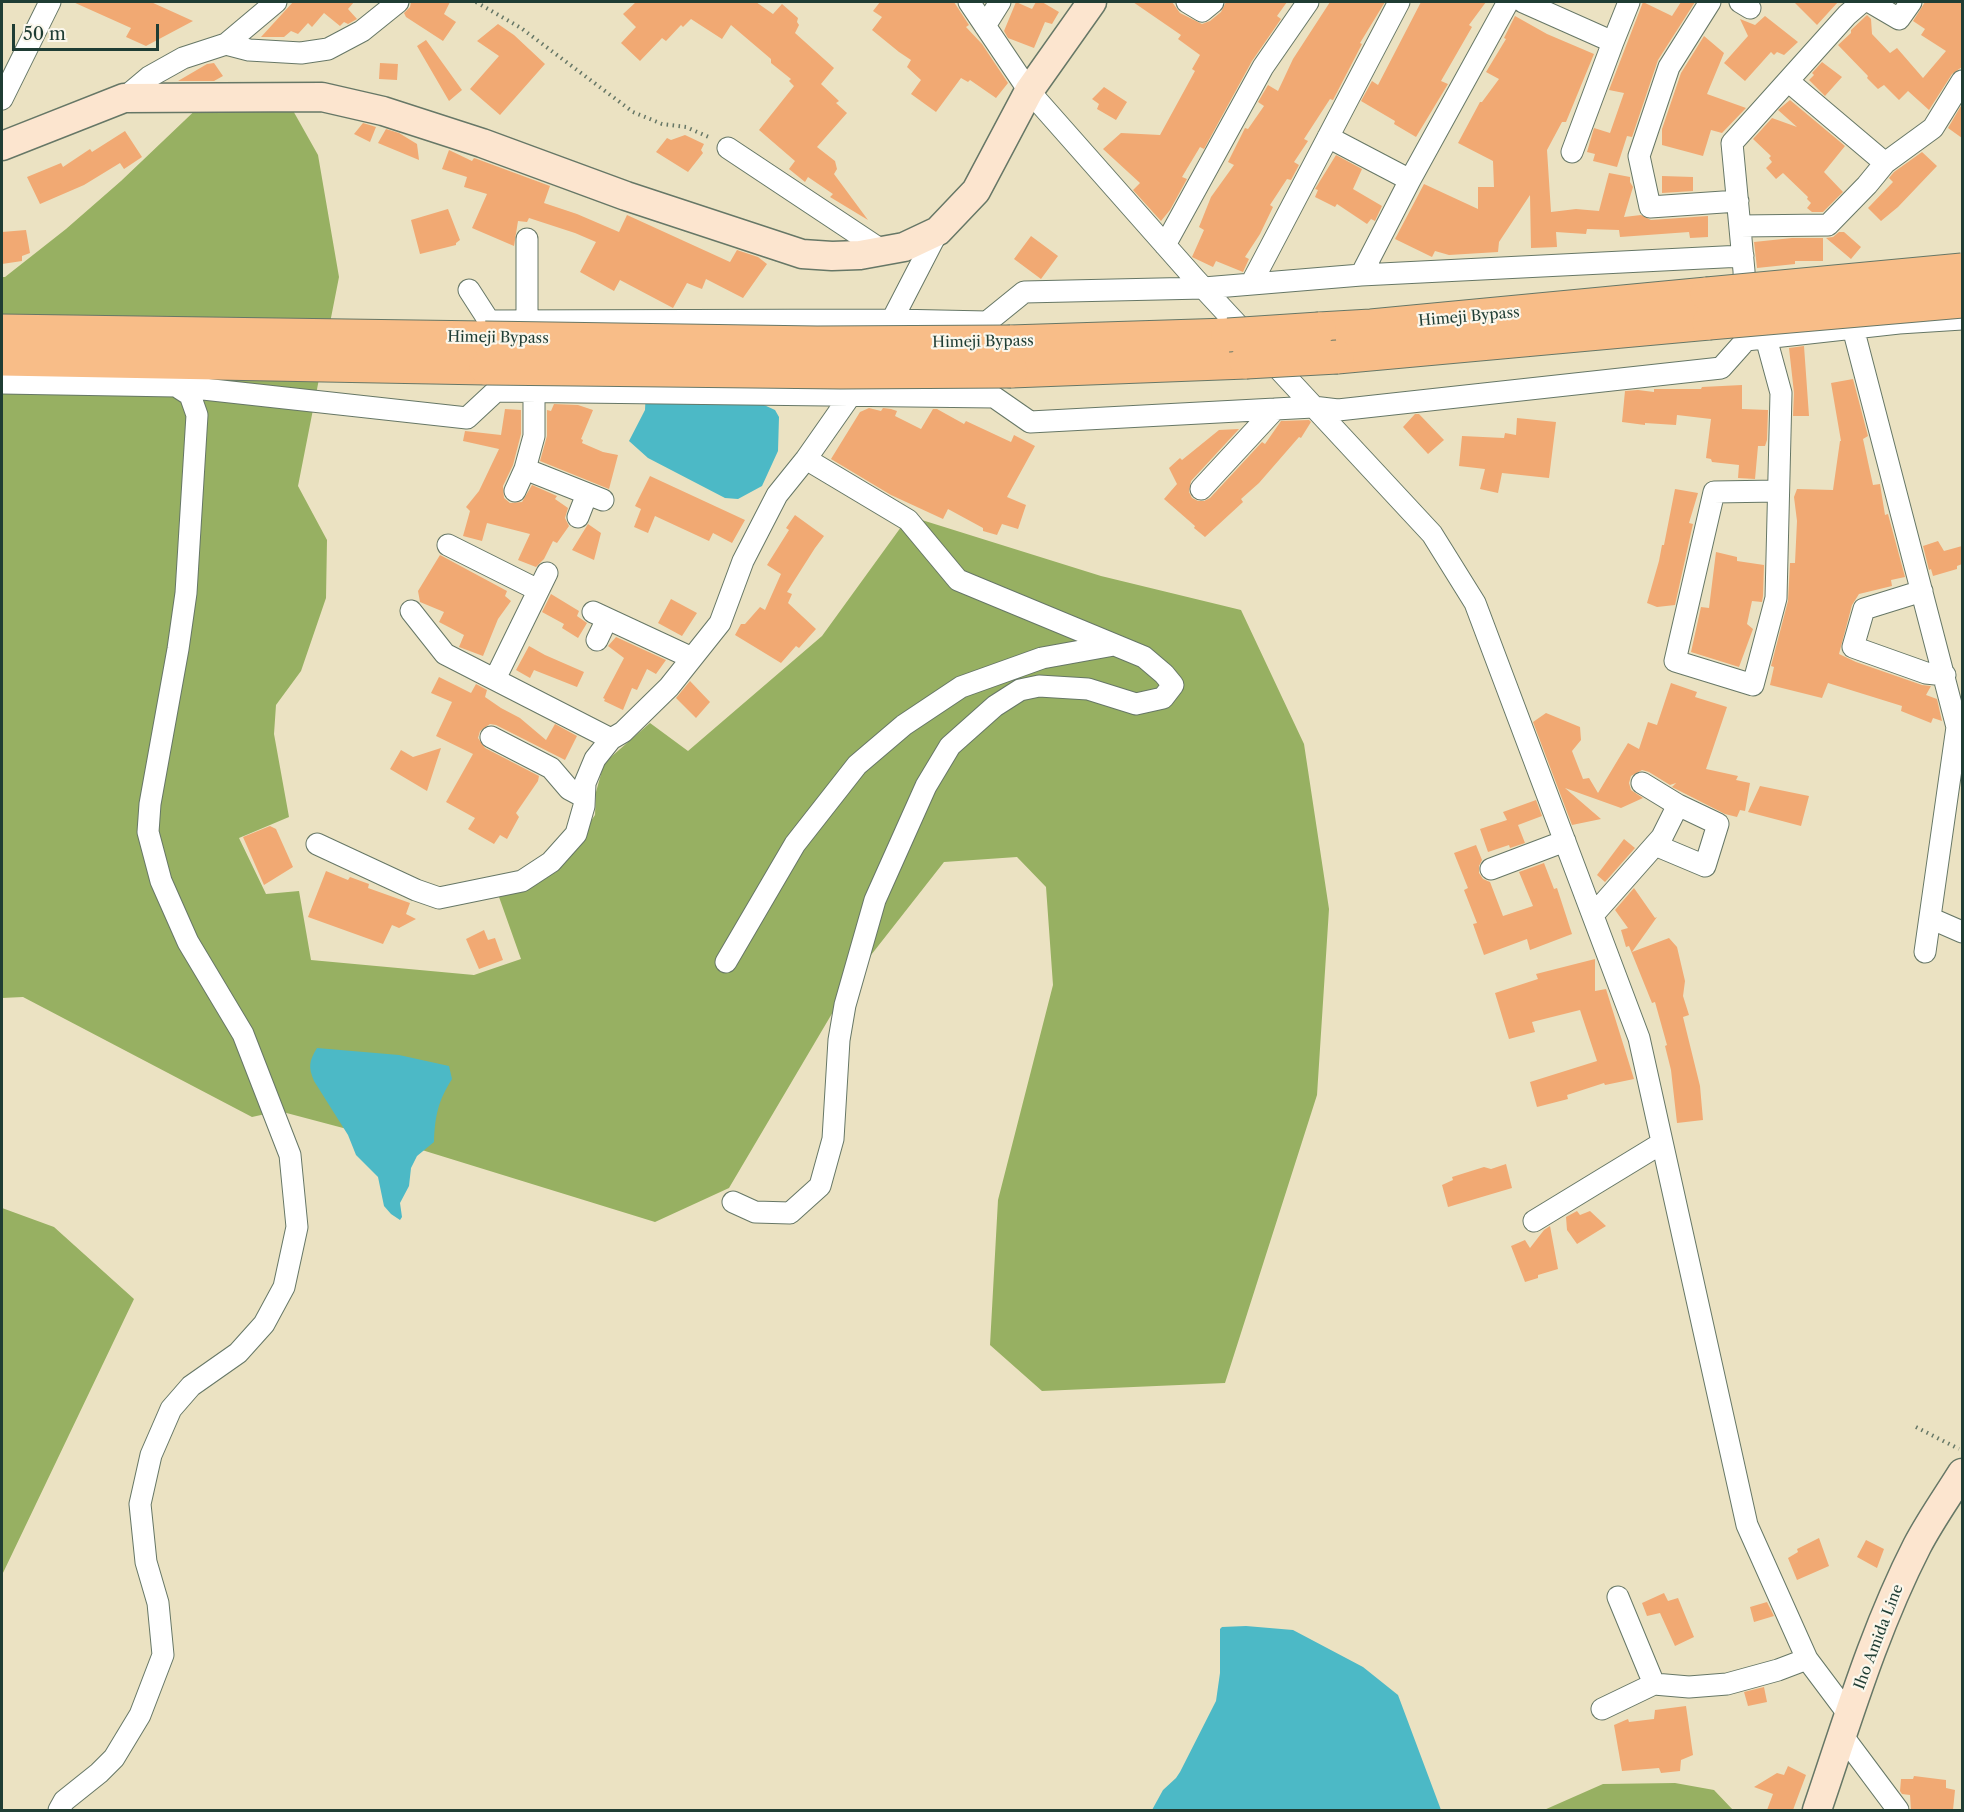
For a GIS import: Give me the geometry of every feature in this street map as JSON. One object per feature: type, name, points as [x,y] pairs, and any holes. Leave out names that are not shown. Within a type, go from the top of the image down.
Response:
[{"type":"highway","name":"Himeji Bypass","points":[[1001,358],[1246,362],[1337,357],[1708,309],[1962,270]]},
{"type":"highway","name":"Himeji Bypass","points":[[2,331],[841,372],[1228,335],[1318,329],[1708,309],[1962,300]]},
{"type":"highway","name":"Himeji Bypass","points":[[2,359],[485,353]]},
{"type":"street","points":[[2,99],[50,2]]},
{"type":"street","points":[[2,146],[124,98],[149,77],[183,58],[226,44],[276,2]]},
{"type":"street","points":[[226,44],[249,50],[301,53],[328,49],[362,31],[398,2]]},
{"type":"street","points":[[969,2],[1029,91],[1204,288],[1432,534],[1475,603],[1639,1038],[1747,1525],[1807,1659],[1898,1810]]},
{"type":"street","points":[[985,26],[1000,2]]},
{"type":"street","points":[[317,844],[416,890],[439,898],[522,881],[551,862],[576,834],[584,806],[585,783],[595,759],[611,739],[623,732],[669,687],[720,623],[743,561],[777,495],[851,396],[939,231],[976,191],[1029,91],[1092,2]]},
{"type":"street","points":[[1187,2],[1202,11],[1213,2]]},
{"type":"street","points":[[1165,245],[1263,67],[1308,2]]},
{"type":"street","points":[[1251,284],[1399,2]]},
{"type":"street","points":[[1361,275],[1410,180],[1508,2]]},
{"type":"street","points":[[1523,2],[1613,42]]},
{"type":"street","points":[[1572,153],[1629,2]]},
{"type":"street","points":[[1710,2],[1669,67],[1639,156],[1650,207],[1738,201]]},
{"type":"street","points":[[1778,491],[1714,492],[1675,661],[1753,685],[1776,598],[1781,393],[1756,339],[1743,256],[1732,143],[1847,15],[1862,2]]},
{"type":"street","points":[[1870,2],[1899,20],[1911,2]]},
{"type":"street","points":[[1788,81],[1885,163]]},
{"type":"street","points":[[1740,226],[1828,225],[1885,163],[1933,128],[1962,81]]},
{"type":"street","points":[[124,98],[322,97],[383,111],[471,139],[626,196],[802,254],[860,255],[904,247],[939,231]]},
{"type":"street","points":[[1328,137],[1410,180]]},
{"type":"street","points":[[728,148],[883,251]]},
{"type":"street","points":[[527,239],[527,321]]},
{"type":"street","points":[[1743,256],[1361,275],[1204,288],[1024,292],[1001,358],[1030,422],[1313,407],[1338,410],[1721,368],[1756,339],[1962,319]]},
{"type":"street","points":[[469,290],[489,321],[893,320],[1001,358]]},
{"type":"street","points":[[1852,328],[1957,727],[1925,952]]},
{"type":"street","points":[[2,383],[176,386],[467,418],[496,391],[851,396],[1001,358]]},
{"type":"street","points":[[58,1810],[64,1801],[114,1758],[140,1715],[162,1655],[158,1603],[146,1562],[140,1504],[151,1455],[171,1409],[191,1386],[238,1353],[264,1324],[284,1287],[297,1227],[290,1155],[243,1034],[188,942],[166,891],[148,832],[150,804],[186,593],[197,415],[190,395],[176,386]]},
{"type":"street","points":[[515,491],[525,470],[534,436],[534,391]]},
{"type":"street","points":[[1201,489],[1275,409]]},
{"type":"street","points":[[733,1202],[754,1212],[790,1213],[820,1186],[833,1139],[839,1040],[844,1005],[875,900],[926,786],[950,746],[995,706],[1020,690],[1040,687],[1088,689],[1136,704],[1163,698],[1173,685],[1144,657],[958,580],[908,520],[806,459]]},
{"type":"street","points":[[525,470],[595,497],[578,517]]},
{"type":"street","points":[[448,544],[542,582],[495,679]]},
{"type":"street","points":[[1922,591],[1864,609],[1853,647],[1926,673],[1945,675]]},
{"type":"street","points":[[411,611],[445,654],[611,739]]},
{"type":"street","points":[[597,640],[600,616],[692,658]]},
{"type":"street","points":[[726,962],[795,844],[857,765],[903,725],[961,687],[1042,658],[1115,645]]},
{"type":"street","points":[[491,737],[551,768],[569,789],[585,797]]},
{"type":"street","points":[[1642,783],[1678,805],[1718,824],[1705,867],[1655,845]]},
{"type":"street","points":[[1593,915],[1662,837],[1678,805]]},
{"type":"street","points":[[1491,869],[1565,841]]},
{"type":"street","points":[[1930,918],[1962,932]]},
{"type":"street","points":[[1534,1221],[1662,1143]]},
{"type":"street","name":"Iho Amida Line","points":[[1817,1810],[1888,1608],[1917,1545],[1962,1473]]},
{"type":"street","points":[[1618,1597],[1654,1684]]},
{"type":"street","points":[[1602,1709],[1654,1684],[1689,1687],[1727,1684],[1778,1670],[1807,1659]]},
{"type":"path","points":[[476,2],[521,28],[633,112],[662,124],[686,127],[728,148]]},
{"type":"path","points":[[1916,1427],[1962,1451]]},
{"type":"green space","points":[[205,101],[291,107],[318,155],[339,277],[298,486],[327,540],[326,598],[301,671],[276,705],[274,734],[289,817],[239,838],[266,894],[299,891],[311,960],[474,975],[521,959],[499,897],[556,872],[595,815],[596,792],[604,763],[650,723],[688,751],[822,636],[909,516],[1101,576],[1241,610],[1304,744],[1329,909],[1317,1095],[1225,1383],[1042,1391],[990,1345],[998,1200],[1053,985],[1046,887],[1017,857],[944,862],[853,978],[729,1188],[655,1222],[396,1142],[279,1111],[252,1117],[23,997],[2,998],[2,277],[66,229],[121,181]]},
{"type":"green space","points":[[2,1208],[54,1227],[134,1299],[2,1575]]},
{"type":"green space","points":[[1675,1783],[1714,1790],[1733,1810],[1544,1810],[1603,1784]]},
{"type":"water","points":[[720,385],[775,410],[779,417],[778,451],[762,486],[738,499],[725,498],[648,458],[629,441],[645,410],[646,388]]},
{"type":"water","points":[[317,1048],[399,1055],[449,1066],[452,1079],[443,1094],[438,1109],[434,1142],[417,1156],[411,1168],[409,1186],[400,1203],[402,1217],[400,1220],[384,1206],[378,1177],[356,1155],[348,1135],[314,1081],[310,1064]]},
{"type":"water","points":[[1246,1626],[1293,1630],[1363,1667],[1398,1695],[1441,1810],[1152,1810],[1163,1790],[1180,1772],[1216,1701],[1220,1673],[1220,1629]]},
{"type":"building","points":[[73,2],[151,2],[193,21],[146,46],[126,37],[131,28]]},
{"type":"building","points":[[293,2],[354,2],[348,9],[357,19],[348,24],[344,22],[340,26],[324,13],[312,27],[308,23],[298,34],[291,31],[284,37],[261,37]]},
{"type":"building","points":[[411,2],[450,2],[444,14],[456,22],[443,41],[406,17],[404,13],[410,7]]},
{"type":"building","points":[[636,2],[756,2],[773,14],[782,4],[798,18],[799,25],[795,33],[834,68],[821,84],[839,101],[836,103],[847,113],[817,147],[835,161],[837,169],[834,174],[868,220],[830,197],[833,194],[808,177],[805,182],[789,169],[795,161],[759,130],[794,86],[789,81],[791,79],[771,63],[771,59],[731,25],[722,39],[691,19],[683,27],[681,25],[666,41],[662,38],[640,61],[621,43],[636,27],[623,14]]},
{"type":"building","points":[[880,2],[954,2],[969,25],[966,27],[982,44],[1008,83],[996,98],[970,80],[968,82],[961,78],[936,112],[911,94],[921,80],[907,67],[911,60],[872,30],[882,17],[873,11]]},
{"type":"building","points":[[1016,2],[1032,9],[1036,2],[1042,2],[1059,12],[1052,24],[1045,22],[1034,48],[1008,38],[1004,31]]},
{"type":"building","points":[[1133,2],[1172,2],[1180,13],[1202,24],[1221,12],[1226,2],[1287,2],[1277,16],[1281,19],[1252,61],[1204,149],[1200,147],[1182,177],[1187,179],[1170,210],[1161,221],[1133,190],[1140,183],[1103,149],[1121,133],[1160,135],[1195,71],[1192,69],[1200,55],[1178,39],[1181,35]]},
{"type":"building","points":[[1330,2],[1385,2],[1360,43],[1362,44],[1333,100],[1330,99],[1304,139],[1308,141],[1294,162],[1299,165],[1291,180],[1287,179],[1270,205],[1273,207],[1260,234],[1245,257],[1249,259],[1243,272],[1216,261],[1213,267],[1192,257],[1204,230],[1199,227],[1211,197],[1234,165],[1228,162],[1245,128],[1248,129],[1264,106],[1258,102],[1268,85],[1278,91],[1293,59]]},
{"type":"building","points":[[1421,2],[1486,2],[1469,25],[1472,27],[1441,81],[1448,84],[1416,137],[1394,124],[1395,121],[1361,101],[1372,81],[1378,85]]},
{"type":"building","points":[[1643,2],[1672,16],[1681,2],[1695,2],[1658,60],[1632,137],[1627,136],[1617,167],[1593,161],[1595,154],[1587,152],[1594,128],[1610,133],[1624,93],[1609,90]]},
{"type":"building","points":[[1794,2],[1838,2],[1817,25]]},
{"type":"building","points":[[1925,2],[1962,2],[1962,67],[1952,74],[1929,110],[1908,91],[1899,100],[1884,85],[1878,89],[1838,45],[1867,15],[1871,19],[1872,34],[1890,53],[1897,48],[1923,78],[1946,51],[1921,35],[1925,29],[1913,21]]},
{"type":"building","points":[[1515,16],[1547,34],[1594,54],[1566,122],[1562,122],[1547,150],[1551,212],[1576,209],[1599,211],[1609,173],[1630,177],[1633,187],[1624,217],[1641,215],[1651,220],[1708,216],[1708,237],[1690,238],[1689,232],[1620,237],[1619,230],[1587,229],[1586,234],[1556,232],[1557,247],[1531,248],[1530,195],[1499,242],[1498,252],[1449,255],[1435,251],[1432,257],[1395,239],[1424,184],[1478,209],[1478,187],[1494,187],[1493,161],[1458,143],[1480,102],[1499,79],[1486,72],[1506,39],[1504,38]]},
{"type":"building","points":[[1765,16],[1798,42],[1784,55],[1777,52],[1774,55],[1771,52],[1745,81],[1724,63],[1748,36],[1740,19],[1755,25]]},
{"type":"building","points":[[498,24],[514,35],[545,64],[500,115],[470,89],[499,56],[477,41]]},
{"type":"building","points":[[1704,36],[1724,53],[1707,94],[1746,108],[1722,133],[1711,130],[1703,156],[1662,145],[1662,129],[1681,73]]},
{"type":"building","points":[[426,40],[462,90],[449,101],[417,46]]},
{"type":"building","points":[[1822,62],[1842,77],[1825,96],[1809,80]]},
{"type":"building","points":[[214,63],[223,76],[214,81],[178,81],[207,64]]},
{"type":"building","points":[[380,63],[398,64],[397,80],[379,79]]},
{"type":"building","points":[[1104,87],[1127,102],[1116,120],[1097,109],[1099,104],[1092,99]]},
{"type":"building","points":[[1790,100],[1845,146],[1824,172],[1843,192],[1823,212],[1812,212],[1807,208],[1811,203],[1808,197],[1783,173],[1776,179],[1766,168],[1772,162],[1769,158],[1771,156],[1753,139],[1772,118],[1797,127],[1778,110]]},
{"type":"building","points":[[1962,104],[1962,138],[1948,128]]},
{"type":"building","points":[[363,123],[376,127],[370,142],[354,134]]},
{"type":"building","points":[[386,129],[399,133],[417,144],[419,160],[378,143]]},
{"type":"building","points":[[125,131],[142,157],[124,169],[120,163],[84,185],[40,204],[27,177],[61,163],[63,167],[90,149],[92,152]]},
{"type":"building","points":[[685,135],[704,144],[701,150],[703,153],[688,172],[656,152],[667,138],[671,140]]},
{"type":"building","points":[[449,150],[472,161],[474,158],[550,186],[544,203],[619,232],[627,215],[730,262],[737,250],[758,257],[767,264],[743,298],[706,279],[702,289],[687,283],[673,308],[620,280],[614,291],[580,272],[596,242],[529,218],[527,222],[518,221],[514,246],[472,228],[487,194],[464,187],[467,177],[442,169]]},
{"type":"building","points":[[1922,152],[1937,166],[1898,207],[1881,221],[1868,208],[1893,182],[1889,178],[1894,172]]},
{"type":"building","points":[[1336,155],[1362,169],[1353,189],[1382,206],[1375,221],[1371,219],[1367,224],[1337,204],[1335,207],[1315,197],[1318,190],[1315,189]]},
{"type":"building","points":[[1662,176],[1693,177],[1693,191],[1662,193]]},
{"type":"building","points":[[448,209],[460,240],[456,245],[420,254],[411,220]]},
{"type":"building","points":[[26,230],[30,253],[22,256],[22,261],[2,264],[2,232]]},
{"type":"building","points":[[1839,232],[1844,232],[1861,247],[1851,259],[1826,238],[1833,237]]},
{"type":"building","points":[[1031,236],[1058,256],[1041,279],[1014,259]]},
{"type":"building","points":[[1823,238],[1823,261],[1795,261],[1795,264],[1757,268],[1754,242]]},
{"type":"building","points":[[1804,346],[1809,416],[1793,416],[1794,393],[1789,348]]},
{"type":"building","points":[[1853,379],[1868,436],[1863,439],[1873,485],[1880,484],[1885,515],[1888,514],[1905,577],[1891,580],[1892,586],[1859,594],[1852,605],[1839,654],[1922,685],[1931,686],[1926,695],[1937,699],[1942,721],[1933,718],[1931,723],[1901,711],[1902,706],[1828,683],[1822,698],[1770,685],[1774,667],[1771,666],[1788,601],[1790,563],[1795,563],[1797,521],[1794,497],[1797,489],[1833,490],[1841,441],[1831,383]]},
{"type":"building","points":[[1742,385],[1742,409],[1768,410],[1767,440],[1765,446],[1758,446],[1755,479],[1738,478],[1739,465],[1712,462],[1711,459],[1706,458],[1711,419],[1677,415],[1676,425],[1622,422],[1625,391],[1654,392],[1654,389],[1701,389],[1702,387]]},
{"type":"building","points":[[554,404],[578,405],[593,410],[581,439],[582,443],[603,452],[618,455],[609,489],[540,461],[547,436],[547,410],[551,411]]},
{"type":"building","points":[[869,408],[897,411],[895,416],[921,429],[933,409],[937,409],[964,424],[966,421],[1011,442],[1014,435],[1035,446],[1007,497],[1026,505],[1018,529],[1002,524],[997,535],[983,531],[983,528],[948,509],[943,519],[891,495],[831,459],[860,412]]},
{"type":"building","points":[[505,409],[521,410],[521,434],[513,465],[503,486],[504,498],[510,503],[522,502],[532,485],[557,496],[555,499],[568,508],[565,518],[569,526],[557,543],[553,541],[544,559],[536,567],[518,560],[530,534],[487,523],[482,541],[463,536],[470,511],[466,507],[479,491],[499,449],[463,441],[465,431],[501,435]]},
{"type":"building","points":[[1415,414],[1419,414],[1444,440],[1428,454],[1403,427]]},
{"type":"building","points":[[1517,418],[1556,422],[1549,478],[1502,473],[1498,493],[1480,489],[1485,469],[1459,466],[1462,436],[1504,438],[1505,433],[1516,435]]},
{"type":"building","points":[[1309,420],[1311,422],[1301,438],[1299,437],[1259,483],[1241,499],[1243,502],[1205,537],[1164,499],[1177,484],[1169,468],[1219,430],[1239,429],[1191,481],[1189,492],[1192,498],[1198,501],[1210,498],[1262,442],[1265,444],[1281,421]]},
{"type":"building","points":[[650,476],[745,520],[732,543],[713,533],[709,541],[655,516],[648,533],[634,527],[641,509],[635,506]]},
{"type":"building","points":[[1675,489],[1698,493],[1689,523],[1693,524],[1675,605],[1657,607],[1647,603],[1662,545],[1664,545]]},
{"type":"building","points":[[795,515],[824,536],[787,592],[792,594],[788,603],[816,629],[781,663],[735,635],[741,624],[745,624],[760,607],[765,610],[781,574],[767,565],[789,530],[786,528]]},
{"type":"building","points":[[588,524],[601,533],[594,560],[572,550]]},
{"type":"building","points":[[1938,541],[1944,551],[1962,546],[1962,564],[1957,566],[1957,569],[1933,576],[1931,569],[1929,570],[1923,546]]},
{"type":"building","points":[[1716,552],[1737,557],[1737,561],[1764,565],[1762,602],[1752,601],[1747,624],[1753,629],[1739,667],[1691,652],[1701,607],[1709,608]]},
{"type":"building","points":[[440,555],[507,591],[505,596],[511,601],[498,619],[483,656],[459,647],[464,635],[439,622],[444,612],[420,602],[418,591]]},
{"type":"building","points":[[551,594],[579,611],[577,616],[587,623],[578,638],[562,628],[564,624],[542,612]]},
{"type":"building","points":[[671,599],[697,613],[682,636],[658,623]]},
{"type":"building","points":[[616,637],[666,660],[656,674],[647,669],[637,690],[632,688],[623,710],[604,701],[603,698],[624,658],[608,646]]},
{"type":"building","points":[[529,646],[584,672],[577,687],[534,670],[530,678],[516,670]]},
{"type":"building","points":[[439,677],[471,693],[476,684],[487,690],[485,697],[520,718],[546,740],[555,724],[577,736],[565,760],[496,725],[490,724],[480,731],[478,738],[485,748],[539,776],[516,813],[519,817],[507,839],[500,835],[494,844],[468,829],[475,818],[446,802],[473,754],[436,736],[452,702],[431,693]]},
{"type":"building","points":[[690,681],[710,702],[696,718],[676,698]]},
{"type":"building","points":[[1671,683],[1697,692],[1695,697],[1727,707],[1706,769],[1738,776],[1736,780],[1750,783],[1745,811],[1740,810],[1737,817],[1725,814],[1672,787],[1676,783],[1670,785],[1642,770],[1631,776],[1629,783],[1631,790],[1643,798],[1621,808],[1565,788],[1601,819],[1572,825],[1533,722],[1546,713],[1580,727],[1581,740],[1572,751],[1583,779],[1589,778],[1598,793],[1628,743],[1639,749],[1648,722],[1657,725]]},
{"type":"building","points":[[441,748],[427,791],[390,769],[401,750],[413,757]]},
{"type":"building","points":[[1760,786],[1809,796],[1801,826],[1748,812]]},
{"type":"building","points":[[1536,800],[1542,816],[1518,825],[1525,843],[1510,848],[1509,845],[1488,852],[1480,829],[1507,820],[1503,812]]},
{"type":"building","points":[[270,826],[276,829],[293,867],[264,885],[243,837]]},
{"type":"building","points":[[1624,839],[1635,848],[1605,882],[1597,875]]},
{"type":"building","points":[[1476,845],[1482,860],[1479,873],[1483,879],[1490,882],[1503,916],[1533,906],[1519,872],[1544,863],[1554,889],[1557,888],[1572,934],[1530,950],[1527,939],[1484,955],[1473,924],[1477,923],[1464,890],[1468,888],[1454,853]]},
{"type":"building","points":[[326,871],[348,880],[350,877],[369,884],[368,888],[410,903],[406,914],[416,919],[399,928],[392,925],[383,944],[308,917]]},
{"type":"building","points":[[1634,888],[1655,918],[1657,917],[1632,952],[1669,938],[1677,947],[1685,981],[1683,996],[1689,1015],[1683,1017],[1700,1086],[1703,1120],[1677,1123],[1671,1070],[1665,1046],[1667,1045],[1655,1002],[1652,1003],[1629,946],[1626,947],[1621,930],[1628,928],[1615,910]]},
{"type":"building","points":[[484,930],[488,940],[495,938],[503,960],[479,969],[466,939]]},
{"type":"building","points":[[1595,959],[1595,991],[1606,989],[1634,1079],[1605,1085],[1604,1083],[1567,1095],[1568,1099],[1537,1107],[1530,1082],[1597,1061],[1580,1010],[1532,1022],[1535,1032],[1509,1039],[1495,993],[1538,979],[1536,974]]},
{"type":"building","points":[[1506,1164],[1512,1188],[1448,1207],[1442,1185],[1453,1180],[1452,1177],[1484,1167],[1491,1169]]},
{"type":"building","points":[[1577,1211],[1580,1215],[1590,1211],[1606,1226],[1577,1244],[1567,1230],[1566,1217]]},
{"type":"building","points":[[1550,1226],[1558,1269],[1525,1282],[1511,1246],[1525,1240],[1530,1248]]},
{"type":"building","points":[[1819,1538],[1829,1566],[1797,1580],[1788,1558],[1798,1552],[1797,1549]]},
{"type":"building","points":[[1866,1540],[1884,1549],[1877,1568],[1857,1557]]},
{"type":"building","points":[[1664,1593],[1668,1601],[1678,1598],[1694,1637],[1675,1646],[1660,1613],[1647,1616],[1642,1603]]},
{"type":"building","points":[[1767,1602],[1774,1616],[1754,1622],[1750,1607]]},
{"type":"building","points":[[1764,1687],[1767,1702],[1748,1706],[1744,1692]]},
{"type":"building","points":[[1686,1706],[1693,1755],[1681,1760],[1680,1771],[1661,1773],[1659,1768],[1622,1771],[1614,1725],[1628,1719],[1629,1722],[1654,1719],[1655,1710]]},
{"type":"building","points":[[1788,1766],[1806,1775],[1793,1810],[1767,1810],[1773,1794],[1754,1787],[1777,1773],[1784,1775]]},
{"type":"building","points":[[1914,1776],[1946,1780],[1946,1788],[1955,1790],[1953,1810],[1911,1810],[1910,1795],[1902,1794],[1900,1791],[1901,1779],[1913,1779]]}]
